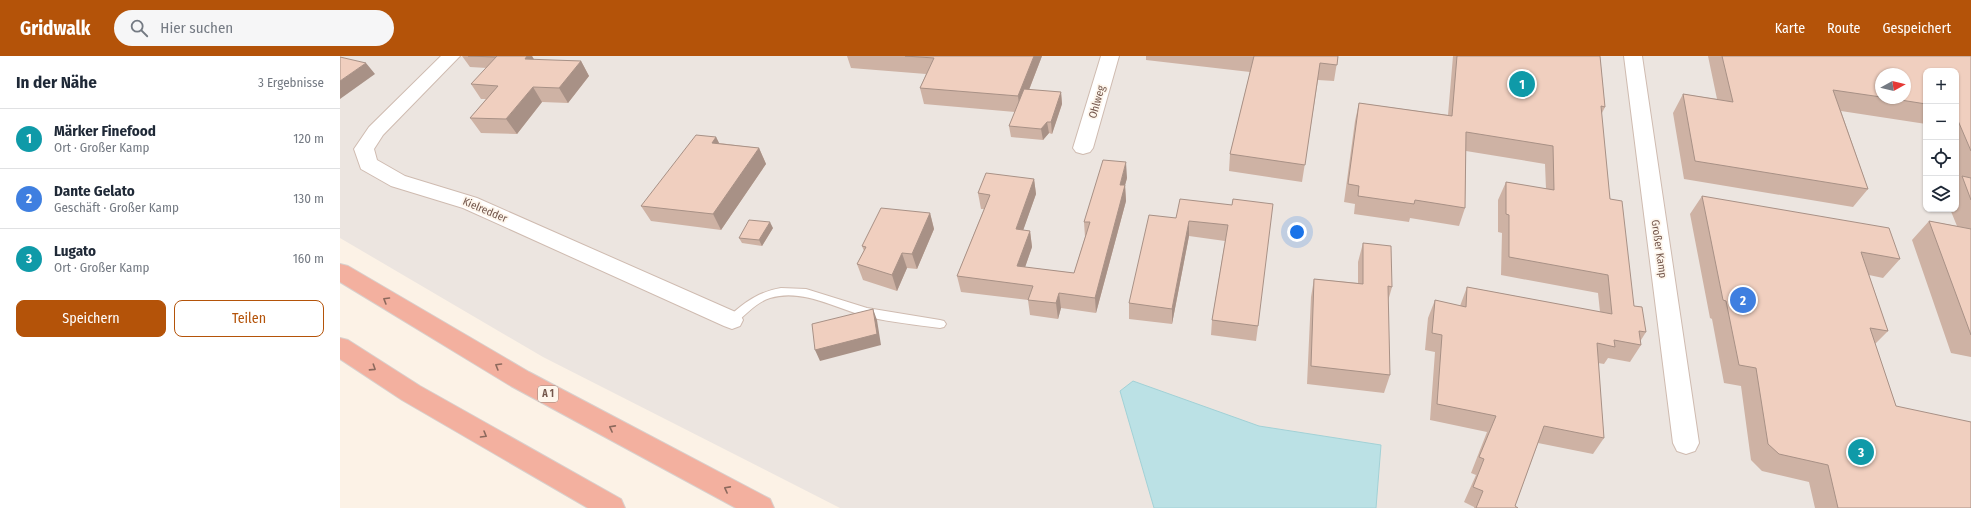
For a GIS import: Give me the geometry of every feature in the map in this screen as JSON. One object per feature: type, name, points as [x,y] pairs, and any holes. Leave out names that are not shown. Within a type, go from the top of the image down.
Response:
[{"type":"highway","name":"A 1","points":[[340,272],[520,379],[761,508]]},
{"type":"highway","points":[[340,347],[411,393],[612,508]]},
{"type":"street","name":"Kielredder","points":[[451,56],[376,131],[364,149],[368,164],[398,181],[470,202],[732,320]]},
{"type":"street","name":"Ohlweg","points":[[1083,148],[1110,56]]},
{"type":"street","name":"Großer Kamp","points":[[1633,56],[1686,443]]},
{"type":"lane","points":[[732,320],[753,301],[770,294],[787,291],[817,297],[868,312],[940,324]]},
{"type":"shaded area","points":[[340,56],[1971,56],[1971,508],[840,508],[543,357],[340,238]]},
{"type":"water","points":[[1133,381],[1259,426],[1381,445],[1376,508],[1154,508],[1120,391]]},
{"type":"building","points":[[468,56],[497,56],[496,57]]},
{"type":"building","points":[[497,56],[527,56],[525,59],[581,61],[559,88],[533,87],[506,119],[470,118],[498,86],[471,84]]},
{"type":"building","points":[[905,56],[1034,56],[1018,96],[920,88],[934,58]]},
{"type":"building","points":[[1254,56],[1338,56],[1337,65],[1320,63],[1305,165],[1230,154]]},
{"type":"building","points":[[1457,56],[1600,56],[1605,107],[1601,106],[1610,199],[1622,201],[1634,306],[1642,307],[1646,332],[1639,331],[1641,345],[1614,340],[1615,347],[1597,343],[1604,438],[1544,426],[1515,506],[1518,508],[1476,508],[1483,491],[1473,487],[1484,459],[1479,457],[1496,416],[1437,404],[1442,335],[1432,333],[1435,300],[1466,307],[1467,287],[1612,314],[1608,275],[1509,257],[1509,215],[1506,214],[1506,182],[1554,190],[1553,146],[1466,132],[1465,208],[1415,200],[1414,204],[1358,196],[1359,186],[1348,184],[1359,103],[1452,116]]},
{"type":"building","points":[[1722,56],[1971,56],[1971,151],[1959,123],[1959,68],[1923,68],[1923,104],[1911,102],[1911,68],[1875,68],[1875,96],[1833,90],[1868,189],[1695,161],[1683,94],[1733,102]]},
{"type":"building","points":[[340,57],[366,63],[340,81]]},
{"type":"building","points":[[1024,89],[1061,92],[1051,122],[1047,122],[1041,129],[1009,126]]},
{"type":"building","points":[[696,135],[716,137],[712,143],[759,148],[713,214],[641,206]]},
{"type":"building","points":[[1103,160],[1126,162],[1120,185],[1125,185],[1095,298],[1059,293],[1056,303],[1028,300],[1033,286],[957,276],[990,195],[978,193],[986,173],[1034,179],[1016,229],[1030,231],[1017,266],[1074,273],[1090,222],[1084,222]]},
{"type":"building","points":[[1962,176],[1971,178],[1971,200]]},
{"type":"building","points":[[1702,196],[1889,228],[1900,259],[1861,252],[1888,331],[1870,328],[1896,406],[1971,422],[1971,508],[1838,508],[1828,465],[1779,454],[1768,444],[1756,368],[1739,365],[1726,301],[1723,300]]},
{"type":"building","points":[[1180,199],[1232,205],[1233,199],[1273,204],[1258,326],[1212,320],[1228,225],[1189,221],[1172,309],[1129,303],[1149,215],[1176,218]]},
{"type":"building","points":[[881,208],[930,213],[912,254],[902,253],[892,275],[857,264],[866,247],[862,246]]},
{"type":"building","points":[[749,220],[770,222],[759,240],[739,238]]},
{"type":"building","points":[[1929,221],[1971,229],[1971,335]]},
{"type":"building","points":[[1363,243],[1391,246],[1392,287],[1388,286],[1390,375],[1311,366],[1314,279],[1363,284]]},
{"type":"building","points":[[873,309],[877,334],[815,350],[812,324]]},
{"type":"place","name":"Märker Finefood","points":[[1522,84]]},
{"type":"place","name":"Dante Gelato","points":[[1743,300]]},
{"type":"place","name":"Lugato","points":[[1861,452]]}]
